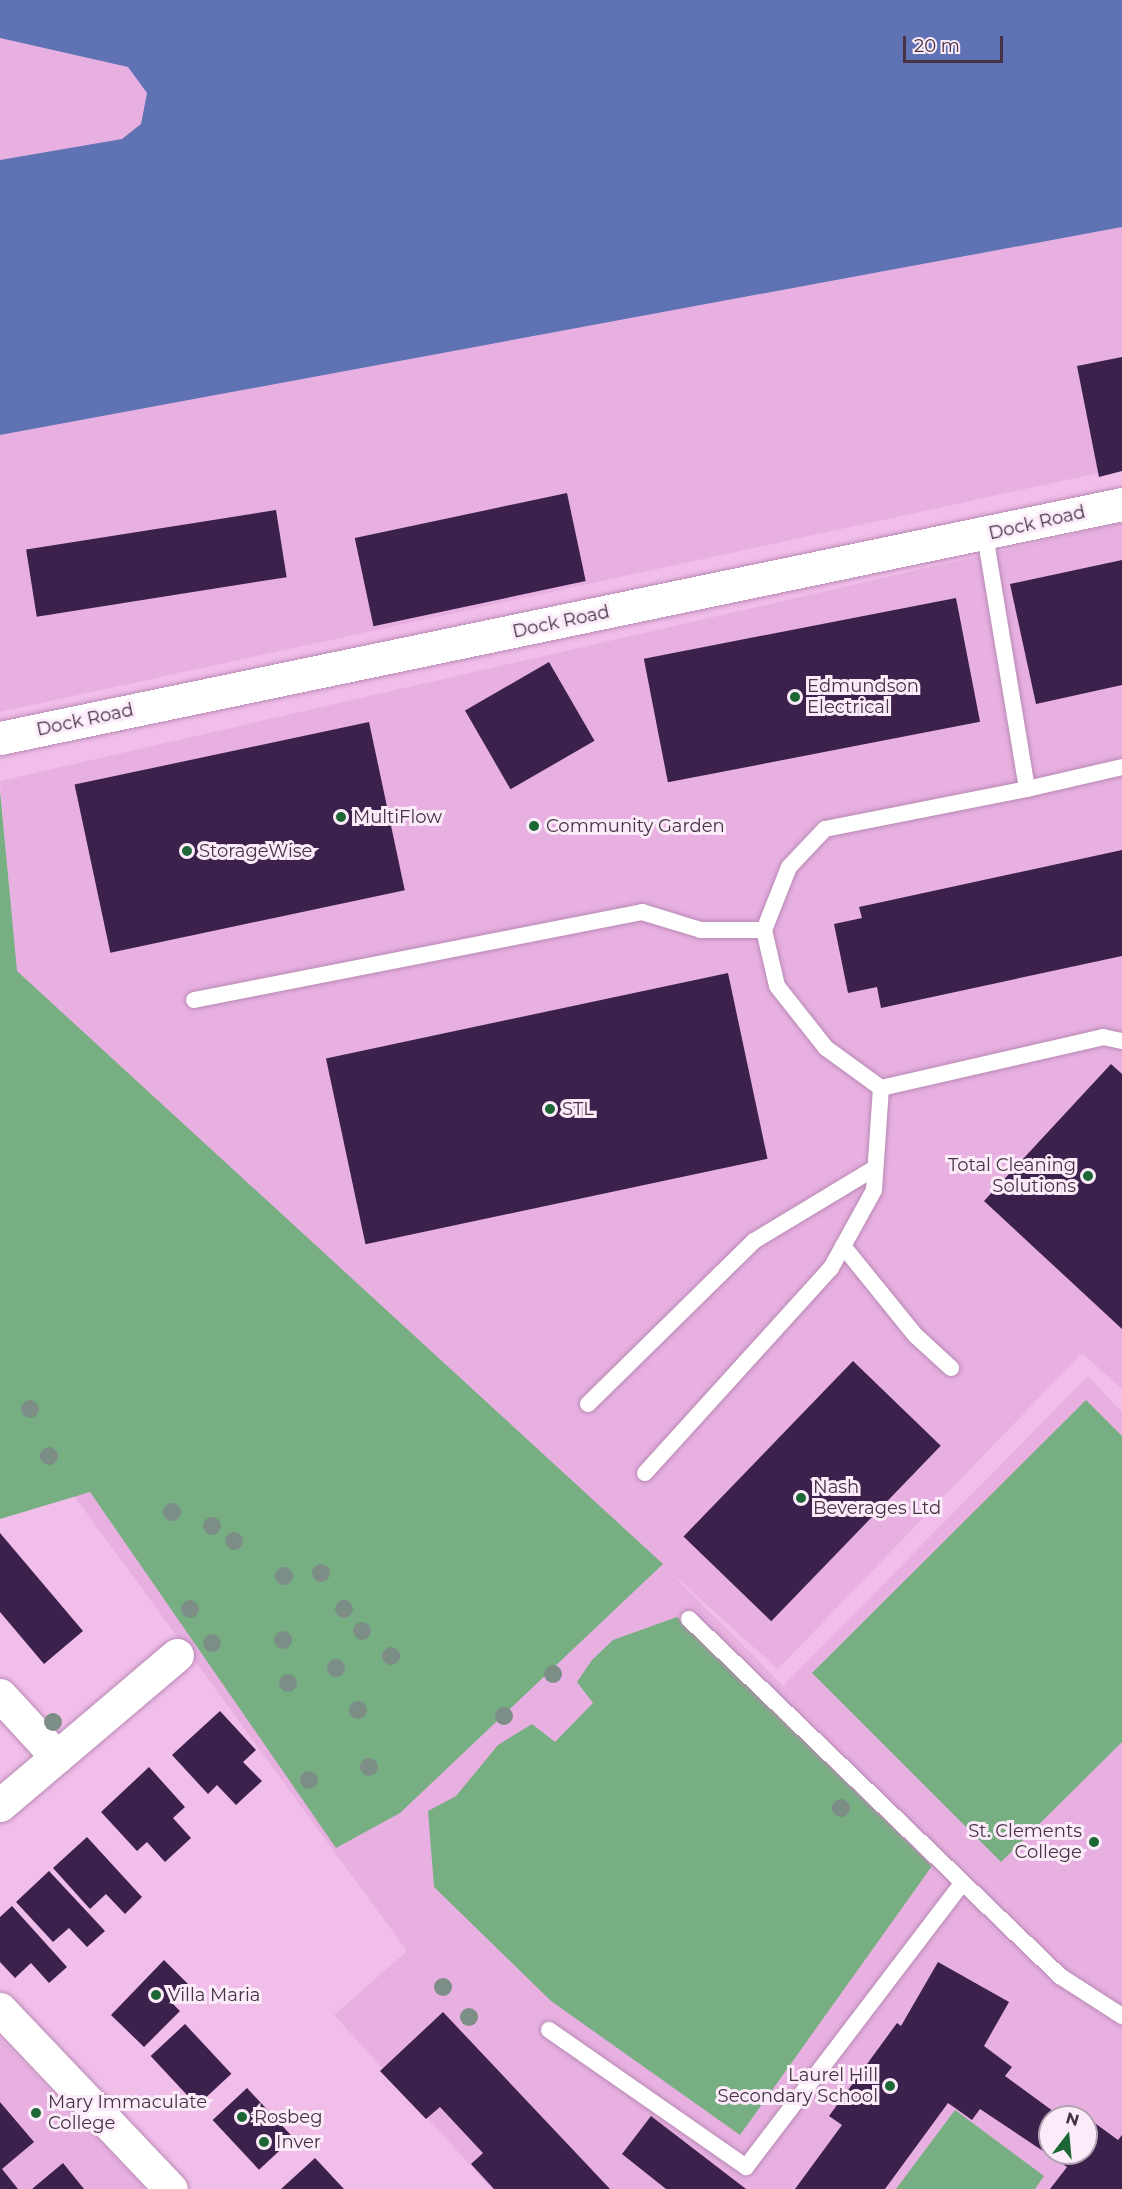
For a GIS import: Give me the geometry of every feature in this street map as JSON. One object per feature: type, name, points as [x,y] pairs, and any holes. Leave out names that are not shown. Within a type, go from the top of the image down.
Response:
[{"type":"main road","name":"Dock Road","points":[[0,738],[985,535],[1122,504]]},
{"type":"main road","points":[[0,1805],[177,1655]]},
{"type":"main road","points":[[0,1695],[57,1757]]},
{"type":"main road","points":[[0,2008],[171,2189]]},
{"type":"lane","points":[[985,535],[1027,789]]},
{"type":"lane","points":[[1122,766],[1027,789],[825,829],[789,867],[764,930],[777,986],[826,1048],[881,1088],[1103,1037],[1122,1041]]},
{"type":"lane","points":[[194,1000],[642,912],[701,930],[764,930]]},
{"type":"lane","points":[[645,1473],[831,1268],[874,1190],[881,1088]]},
{"type":"lane","points":[[588,1404],[754,1241],[875,1168]]},
{"type":"lane","points":[[843,1246],[915,1335],[951,1368]]},
{"type":"lane","points":[[689,1619],[1060,1976],[1122,2016]]},
{"type":"lane","points":[[549,2030],[746,2166],[962,1883]]},
{"type":"shaded area","points":[[0,38],[128,67],[147,93],[141,124],[122,139],[0,160]]},
{"type":"shaded area","points":[[1122,227],[1122,468],[0,712],[0,435]]},
{"type":"shaded area","points":[[1122,523],[1122,1389],[1082,1353],[778,1669],[668,1570],[783,1686],[1088,1376],[1122,1412],[1122,2189],[492,2189],[334,2015],[407,1951],[50,1463],[0,889],[10,898],[0,781]]},
{"type":"shaded area","name":"Mary Immaculate College","points":[[0,2038],[146,2189],[0,2189]]},
{"type":"green space","points":[[0,790],[17,971],[663,1564],[400,1813],[336,1848],[90,1492],[0,1519]]},
{"type":"green space","points":[[1086,1400],[1122,1436],[1122,1742],[1001,1862],[812,1673]]},
{"type":"green space","points":[[677,1617],[932,1866],[740,2135],[551,2001],[434,1887],[428,1811],[456,1796],[498,1745],[532,1724],[555,1742],[593,1703],[577,1682],[592,1660],[613,1640]]},
{"type":"green space","points":[[955,2110],[1044,2176],[1035,2189],[896,2189]]},
{"type":"water","points":[[0,0],[1122,0],[1122,227],[0,435],[0,160],[122,139],[141,124],[147,93],[128,67],[0,38]]},
{"type":"building","points":[[1122,357],[1122,471],[1099,477],[1077,366]]},
{"type":"building","points":[[567,493],[586,581],[373,626],[355,538]]},
{"type":"building","points":[[276,510],[287,577],[37,617],[26,550]]},
{"type":"building","points":[[1122,560],[1122,685],[1036,704],[1010,584]]},
{"type":"building","points":[[956,598],[980,722],[668,782],[644,659]]},
{"type":"building","points":[[549,662],[594,741],[510,789],[465,710]]},
{"type":"building","points":[[369,722],[405,890],[110,953],[75,785]]},
{"type":"building","points":[[1122,850],[1122,956],[881,1008],[877,987],[848,993],[834,924],[862,918],[859,907]]},
{"type":"building","points":[[728,973],[768,1159],[365,1244],[326,1058]]},
{"type":"building","points":[[1111,1064],[1122,1074],[1122,1329],[984,1201]]},
{"type":"building","points":[[853,1361],[941,1446],[771,1621],[684,1537]]},
{"type":"building","points":[[0,1533],[83,1631],[44,1664],[0,1612]]},
{"type":"building","points":[[220,1711],[256,1750],[243,1762],[262,1781],[236,1805],[217,1785],[208,1794],[172,1755]]},
{"type":"building","points":[[149,1767],[185,1807],[173,1818],[191,1838],[165,1862],[147,1842],[137,1851],[101,1812]]},
{"type":"building","points":[[87,1837],[142,1897],[125,1914],[106,1894],[90,1909],[53,1868]]},
{"type":"building","points":[[49,1871],[105,1931],[87,1947],[69,1928],[53,1942],[16,1902]]},
{"type":"building","points":[[12,1906],[67,1967],[49,1983],[31,1963],[15,1978],[0,1962],[0,1917]]},
{"type":"building","name":"Villa Maria","points":[[164,1960],[190,1986],[173,2004],[180,2011],[144,2047],[111,2015]]},
{"type":"building","points":[[938,1962],[1009,2002],[984,2046],[1012,2067],[1005,2076],[1045,2105],[1038,2105],[1038,2148],[980,2109],[972,2120],[948,2103],[885,2189],[795,2189],[842,2125],[829,2116],[897,2023],[901,2026]]},
{"type":"building","points":[[443,2012],[610,2189],[494,2189],[471,2164],[483,2153],[440,2107],[426,2119],[380,2071]]},
{"type":"building","points":[[185,2024],[231,2074],[197,2106],[151,2056]]},
{"type":"building","points":[[247,2088],[293,2138],[259,2170],[213,2120]]},
{"type":"building","points":[[0,2102],[34,2142],[2,2169],[18,2189],[0,2189]]},
{"type":"building","points":[[651,2116],[746,2189],[666,2189],[622,2154]]},
{"type":"building","points":[[1098,2125],[1118,2140],[1122,2135],[1122,2189],[1050,2189],[1067,2167],[1064,2165],[1098,2165]]},
{"type":"building","points":[[315,2158],[344,2189],[281,2189]]},
{"type":"building","points":[[63,2163],[84,2189],[32,2189]]},
{"type":"place","name":"Edmundson Electrical","points":[[795,697]]},
{"type":"place","name":"MultiFlow","points":[[341,817]]},
{"type":"place","name":"Community Garden","points":[[534,826]]},
{"type":"place","name":"StorageWise","points":[[187,851]]},
{"type":"place","name":"STL","points":[[550,1109]]},
{"type":"place","name":"Total Cleaning Solutions","points":[[1088,1176]]},
{"type":"place","name":"Nash Beverages Ltd","points":[[801,1498]]},
{"type":"place","name":"St. Clements College","points":[[1094,1842]]},
{"type":"place","name":"Villa Maria","points":[[156,1995]]},
{"type":"place","name":"Laurel Hill Secondary School","points":[[890,2086]]},
{"type":"place","name":"Mary Immaculate College","points":[[36,2113]]},
{"type":"place","name":"Rosbeg","points":[[242,2117]]},
{"type":"place","name":"Inver","points":[[264,2142]]}]
